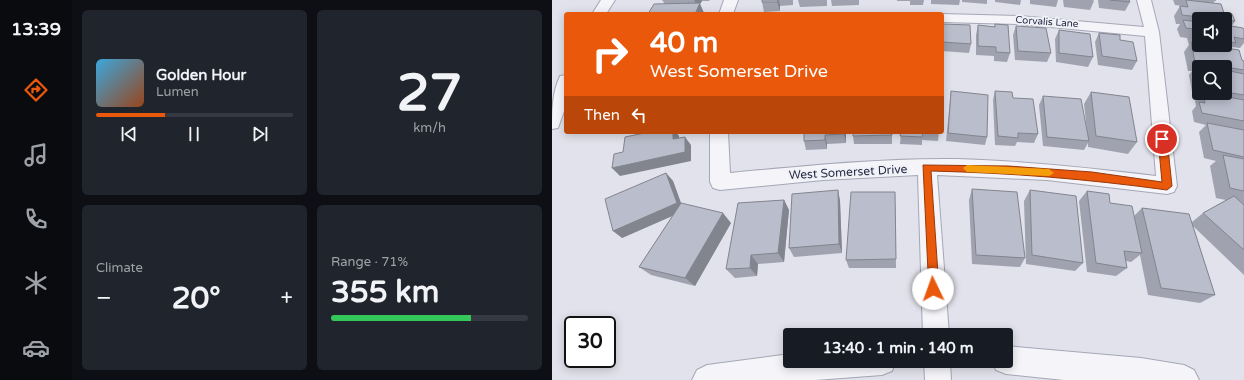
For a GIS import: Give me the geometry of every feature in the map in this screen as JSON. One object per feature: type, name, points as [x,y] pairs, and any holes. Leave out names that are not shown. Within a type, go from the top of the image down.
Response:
[{"type":"street","points":[[600,12],[608,0]]},
{"type":"street","points":[[727,12],[731,0]]},
{"type":"street","points":[[1144,0],[1152,32]]},
{"type":"street","name":"Corvalis Lane","points":[[944,18],[1019,20],[1152,32]]},
{"type":"street","name":"West Somerset Drive","points":[[719,134],[720,182],[828,171],[926,167],[1008,169],[1092,176],[1167,186],[1152,32]]},
{"type":"street","points":[[552,122],[564,86]]},
{"type":"street","points":[[926,167],[936,328]]},
{"type":"street","points":[[1013,361],[1141,373],[1184,380]]},
{"type":"street","points":[[707,380],[797,368]]},
{"type":"street","points":[[937,368],[938,380]]},
{"type":"building","points":[[762,0],[778,0],[777,2],[762,2]]},
{"type":"building","points":[[1110,0],[1129,0],[1130,2]]},
{"type":"building","points":[[1186,0],[1221,4],[1224,12],[1192,12],[1192,16],[1182,15],[1180,6],[1188,7]]},
{"type":"building","points":[[700,3],[696,12],[649,12],[654,4]]},
{"type":"building","points":[[1232,14],[1235,21],[1232,21]]},
{"type":"building","points":[[1183,20],[1192,21],[1192,29],[1186,28]]},
{"type":"building","points":[[944,24],[970,25],[971,44],[944,42]]},
{"type":"building","points":[[995,24],[1008,25],[1010,53],[996,52],[996,47],[978,46],[978,25],[995,27]]},
{"type":"building","points":[[1016,26],[1046,28],[1051,53],[1018,51]]},
{"type":"building","points":[[1232,26],[1243,28],[1244,30],[1244,39],[1234,37],[1236,43],[1232,42]]},
{"type":"building","points":[[1059,30],[1090,34],[1093,57],[1059,53]]},
{"type":"building","points":[[1099,33],[1120,35],[1120,40],[1133,42],[1137,61],[1102,56]]},
{"type":"building","points":[[1232,49],[1239,50],[1242,60],[1244,61],[1244,70],[1232,68],[1232,60],[1195,60],[1193,52],[1232,52]]},
{"type":"building","points":[[1232,71],[1244,74],[1244,95],[1232,93]]},
{"type":"building","points":[[951,91],[988,95],[987,137],[948,133]]},
{"type":"building","points":[[995,91],[1012,92],[1013,98],[1033,99],[1038,134],[1018,133],[1018,138],[998,136]]},
{"type":"building","points":[[1091,92],[1129,97],[1137,142],[1096,136]]},
{"type":"building","points":[[1043,96],[1081,99],[1089,141],[1047,137]]},
{"type":"building","points":[[1232,98],[1244,100],[1244,121],[1202,113],[1199,102],[1205,103],[1204,100],[1232,100]]},
{"type":"building","points":[[1207,123],[1244,130],[1244,157],[1213,150]]},
{"type":"building","points":[[639,134],[673,134],[673,139],[685,137],[685,152],[612,168],[614,154],[623,152],[625,137]]},
{"type":"building","points":[[804,134],[844,134],[825,135],[825,140],[804,141]]},
{"type":"building","points":[[853,134],[892,134],[892,135],[853,136]]},
{"type":"building","points":[[900,134],[923,134],[922,137],[900,136]]},
{"type":"building","points":[[1223,155],[1244,159],[1244,191],[1230,188]]},
{"type":"building","points":[[666,173],[677,203],[613,231],[605,199]]},
{"type":"building","points":[[972,189],[1017,192],[1025,258],[976,255]]},
{"type":"building","points":[[838,190],[839,244],[789,248],[792,194]]},
{"type":"building","points":[[1030,190],[1076,196],[1083,263],[1032,255]]},
{"type":"building","points":[[1087,191],[1109,194],[1110,203],[1132,206],[1142,253],[1124,251],[1127,268],[1096,263]]},
{"type":"building","points":[[851,192],[895,192],[896,259],[846,260]]},
{"type":"building","points":[[1234,196],[1244,205],[1244,250],[1203,213]]},
{"type":"building","points":[[784,200],[778,253],[751,255],[750,268],[726,269],[738,203]]},
{"type":"building","points":[[681,203],[723,213],[685,278],[639,267]]},
{"type":"building","points":[[1142,208],[1189,214],[1215,295],[1161,288]]},
{"type":"slow traffic","points":[[967,168],[1008,169],[1049,173]]},
{"type":"route","points":[[933,289],[926,167],[1008,169],[1092,176],[1167,186],[1162,139]]}]
